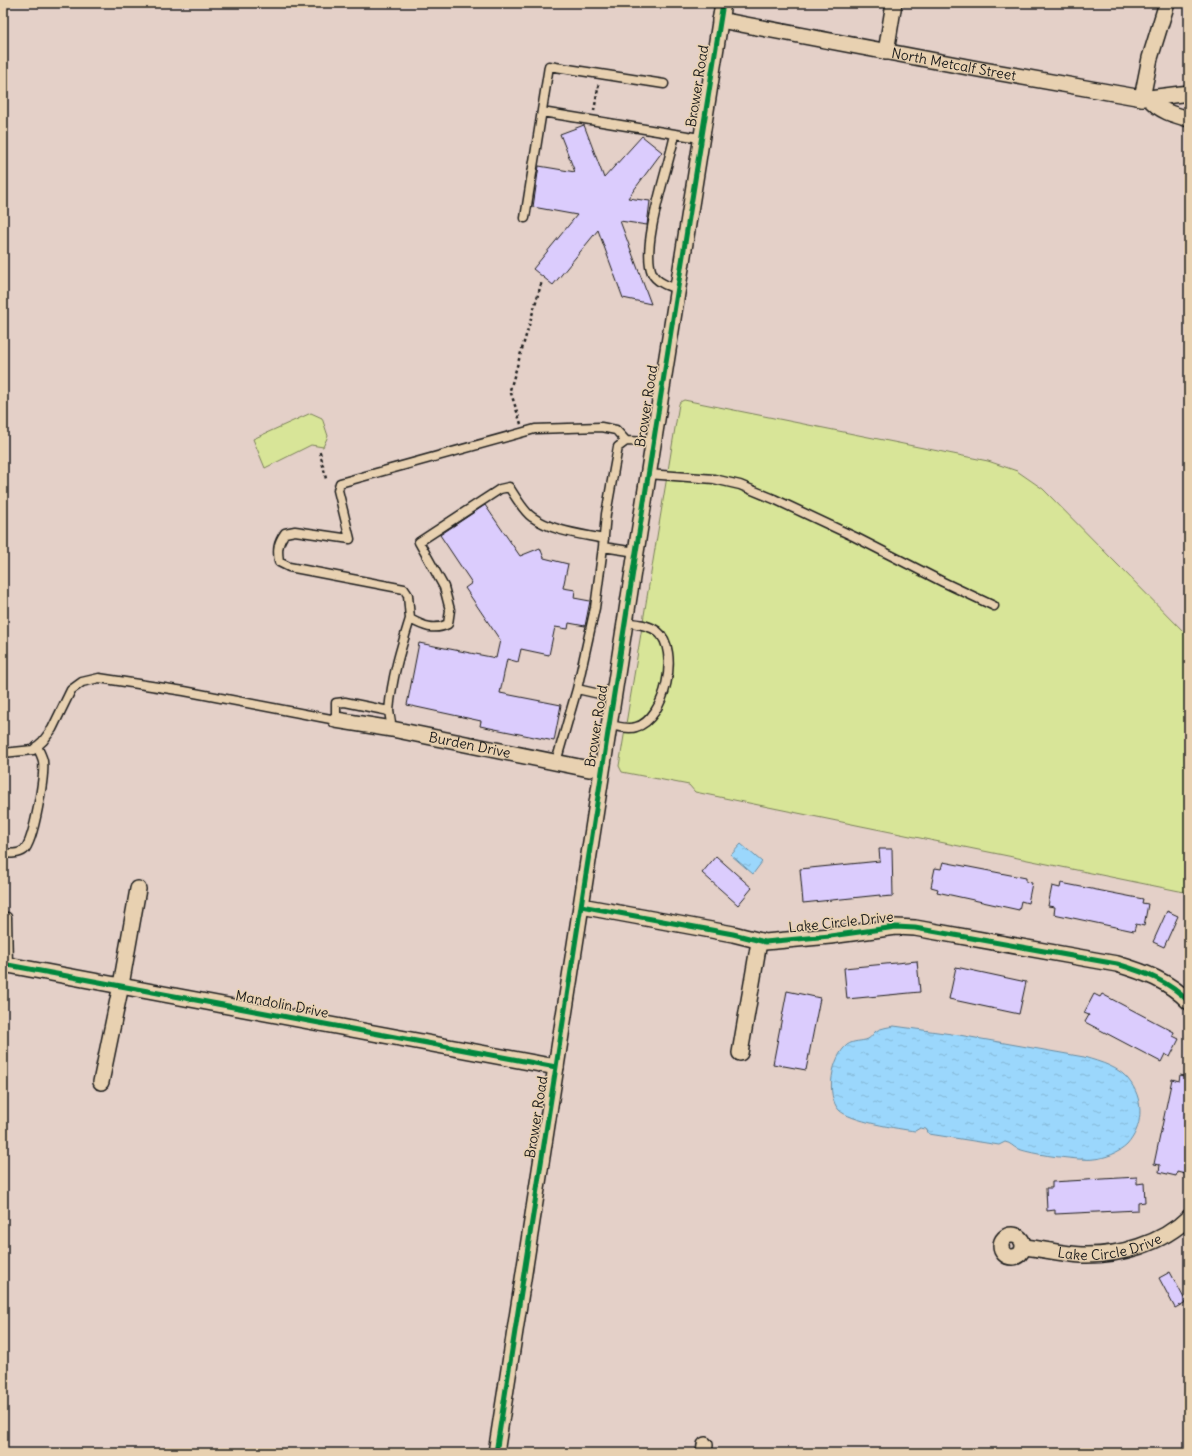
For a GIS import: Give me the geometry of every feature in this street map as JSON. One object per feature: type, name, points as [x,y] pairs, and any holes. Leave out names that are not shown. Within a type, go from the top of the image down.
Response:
[{"type":"street","name":"Brower Road","points":[[496,1453],[700,138],[723,3]]},
{"type":"street","points":[[886,52],[894,3]]},
{"type":"street","points":[[1167,3],[1150,58],[1146,98],[1158,107],[1174,115],[1189,119]]},
{"type":"street","name":"North Metcalf Street","points":[[720,20],[886,52],[1146,98],[1189,93]]},
{"type":"street","name":"Burden Drive","points":[[336,720],[392,729],[589,769],[603,763]]},
{"type":"street","points":[[101,1082],[121,986],[138,889]]},
{"type":"street","name":"Lake Circle Drive","points":[[581,906],[733,934],[759,942],[776,942],[896,927],[915,928],[1117,964],[1143,971],[1172,987],[1189,1002]]},
{"type":"street","points":[[740,1053],[759,942]]},
{"type":"street","name":"Mandolin Drive","points":[[6,965],[556,1068]]},
{"type":"street","name":"Lake Circle Drive","points":[[1024,1247],[1080,1255],[1110,1254],[1147,1244],[1172,1230],[1189,1217]]},
{"type":"lane","points":[[525,218],[549,66],[664,84]]},
{"type":"lane","points":[[542,112],[700,138]]},
{"type":"lane","points":[[675,134],[658,199],[649,250],[649,264],[652,274],[658,281],[677,289]]},
{"type":"lane","points":[[392,729],[389,711],[391,689],[398,656],[410,619],[408,594],[404,589],[290,567],[279,562],[277,552],[280,540],[285,533],[295,531],[350,538],[338,490],[340,483],[523,432],[535,429],[601,427],[616,430],[626,441]]},
{"type":"lane","points":[[556,762],[577,689],[595,608],[604,543],[606,514],[618,447],[626,441],[653,442]]},
{"type":"lane","points":[[648,474],[714,479],[740,485],[774,499],[855,537],[942,582],[994,606]]},
{"type":"lane","points":[[410,619],[422,626],[441,628],[448,624],[450,610],[444,587],[419,542],[500,489],[509,487],[531,517],[544,524],[636,552]]},
{"type":"lane","points":[[609,725],[636,728],[647,722],[660,704],[668,675],[666,647],[661,634],[648,627],[625,622]]},
{"type":"lane","points":[[3,753],[33,750],[43,741],[52,729],[70,690],[82,682],[100,678],[184,691],[336,720],[336,703],[345,702],[389,711]]},
{"type":"lane","points":[[577,689],[613,697]]},
{"type":"lane","points":[[3,853],[21,852],[28,844],[33,829],[42,777],[43,761],[38,746]]},
{"type":"lane","points":[[3,918],[7,917],[6,965]]},
{"type":"path","points":[[593,121],[600,74]]},
{"type":"path","points":[[523,432],[510,390],[542,281]]},
{"type":"path","points":[[320,452],[326,479]]},
{"type":"green space","points":[[684,400],[988,461],[1017,471],[1043,489],[1189,637],[1189,893],[695,792],[689,785],[622,772],[619,766],[679,404]]},
{"type":"green space","points":[[311,413],[322,418],[328,436],[323,447],[311,445],[265,468],[253,439]]},
{"type":"water","points":[[741,844],[762,862],[753,874],[731,855]]},
{"type":"water","points":[[894,1026],[959,1035],[1084,1057],[1110,1066],[1127,1077],[1135,1090],[1140,1106],[1139,1122],[1136,1130],[1127,1145],[1116,1153],[1098,1158],[1078,1159],[1033,1153],[1018,1149],[1005,1142],[999,1145],[929,1134],[926,1129],[920,1128],[915,1131],[887,1126],[863,1121],[844,1114],[839,1110],[832,1095],[832,1076],[837,1058],[850,1043],[868,1039],[878,1030]]},
{"type":"building","points":[[584,125],[604,178],[642,136],[662,152],[628,198],[650,201],[647,225],[620,221],[651,304],[623,298],[598,230],[553,285],[533,269],[577,215],[533,207],[539,166],[575,172],[560,134]]},
{"type":"building","points":[[485,505],[520,556],[540,548],[544,558],[568,564],[563,588],[575,590],[574,598],[590,601],[585,626],[569,623],[568,629],[555,627],[549,655],[521,649],[518,662],[507,659],[500,693],[561,705],[554,741],[480,726],[481,721],[407,705],[419,643],[496,658],[500,640],[465,588],[472,583],[440,535]]},
{"type":"building","points":[[879,849],[892,849],[893,896],[880,897],[880,895],[803,903],[800,869],[880,861]]},
{"type":"building","points":[[716,856],[752,888],[738,905],[702,873]]},
{"type":"building","points":[[943,862],[1026,878],[1026,882],[1032,883],[1028,903],[1021,901],[1019,910],[937,892],[938,889],[931,887],[935,868],[941,869]]},
{"type":"building","points":[[1061,883],[1143,899],[1142,903],[1148,904],[1144,926],[1136,924],[1134,931],[1054,914],[1055,907],[1048,906],[1052,886],[1060,888]]},
{"type":"building","points":[[1167,911],[1178,916],[1164,947],[1153,942]]},
{"type":"building","points":[[917,961],[920,992],[847,999],[844,968]]},
{"type":"building","points":[[956,967],[1026,982],[1019,1014],[949,999]]},
{"type":"building","points":[[787,991],[820,998],[806,1070],[773,1064]]},
{"type":"building","points":[[1094,994],[1100,997],[1102,994],[1174,1032],[1173,1036],[1179,1039],[1170,1057],[1165,1054],[1161,1062],[1085,1022],[1089,1015],[1084,1013]]},
{"type":"building","points":[[1180,1075],[1189,1077],[1189,1128],[1187,1137],[1189,1138],[1189,1156],[1185,1174],[1177,1172],[1176,1176],[1159,1172],[1160,1165],[1154,1164],[1172,1079],[1179,1081]]},
{"type":"building","points":[[1137,1177],[1137,1184],[1144,1183],[1145,1202],[1138,1203],[1138,1210],[1055,1214],[1055,1210],[1047,1211],[1046,1188],[1052,1188],[1052,1182]]},
{"type":"building","points":[[1170,1272],[1186,1302],[1175,1308],[1159,1278]]},
{"type":"cycle path","points":[[496,1453],[723,3]]},
{"type":"cycle path","points":[[581,906],[733,934],[765,942],[830,936],[896,927],[915,928],[1117,964],[1156,978],[1173,988],[1189,1002]]},
{"type":"cycle path","points":[[3,965],[556,1067]]}]
